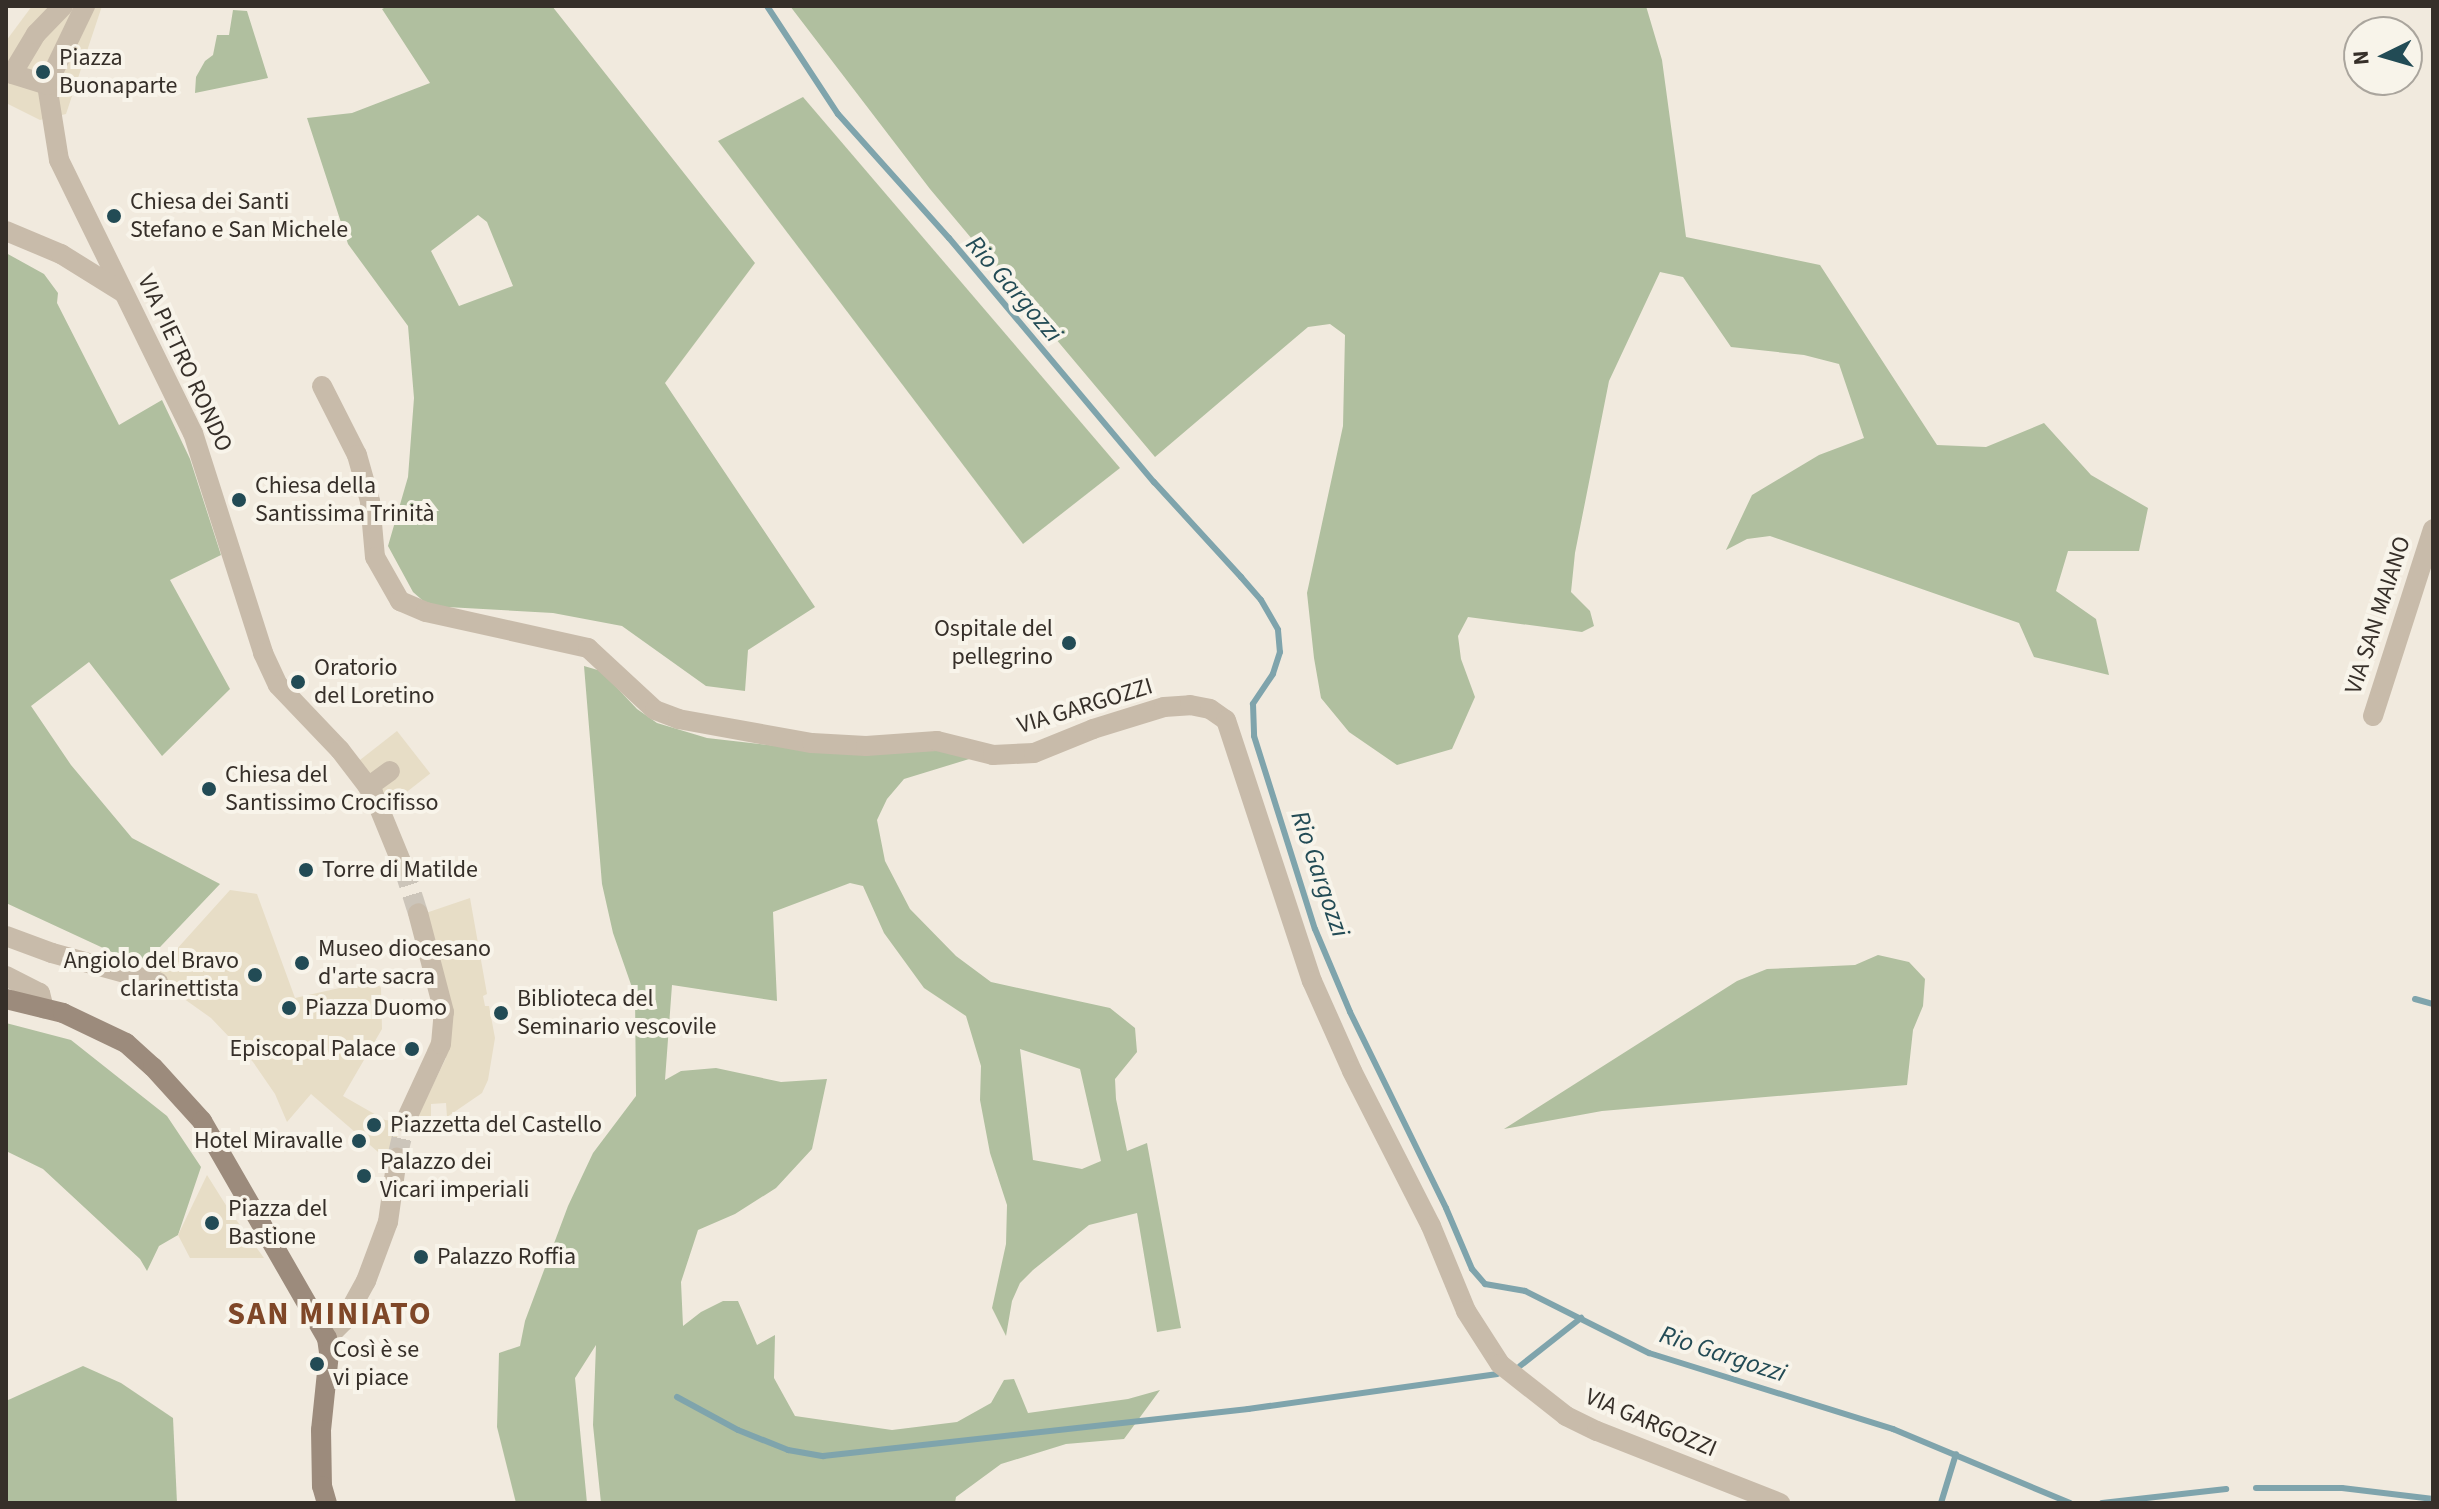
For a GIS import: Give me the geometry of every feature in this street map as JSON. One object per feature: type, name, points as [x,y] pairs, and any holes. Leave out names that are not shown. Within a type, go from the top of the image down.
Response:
[{"type":"main road","points":[[6,999],[100,1028],[126,1043],[153,1067],[202,1121],[327,1338],[329,1353],[321,1430],[322,1486],[327,1503]]},
{"type":"street","points":[[9,76],[36,34],[63,6]]},
{"type":"street","points":[[9,76],[30,77],[47,85],[85,6]]},
{"type":"street","name":"VIA PIETRO RONDO","points":[[47,85],[59,160],[193,433],[263,653],[278,685],[340,750],[368,787],[381,808],[403,866]]},
{"type":"street","points":[[6,231],[61,254],[125,294]]},
{"type":"street","name":"VIA GARGOZZI","points":[[322,386],[357,455],[370,501],[375,557],[400,601],[426,612],[588,648],[655,710],[678,719],[812,743],[866,746],[937,741],[993,755],[1034,753],[1164,707],[1190,705],[1210,709],[1226,720],[1312,981],[1352,1071],[1431,1226],[1466,1311],[1500,1364],[1566,1416],[1780,1503]]},
{"type":"street","name":"VIA SAN MAIANO","points":[[2373,716],[2433,529]]},
{"type":"street","points":[[368,787],[390,771]]},
{"type":"street","points":[[405,1122],[441,1044],[444,1012],[418,913]]},
{"type":"street","points":[[6,936],[52,953],[158,982]]},
{"type":"street","points":[[6,976],[40,993],[44,1009]]},
{"type":"street","points":[[327,1338],[344,1321],[366,1281],[388,1222],[397,1158]]},
{"type":"green space","points":[[388,6],[552,6],[755,263],[665,383],[815,607],[748,650],[745,691],[706,686],[622,626],[553,613],[429,606],[413,592],[388,546],[408,477],[414,398],[408,326],[348,244],[307,118],[352,113],[430,83],[382,9]],"holes":[[[478,215],[487,222],[513,286],[459,306],[431,251]]]},
{"type":"green space","points":[[790,6],[1646,6],[1662,60],[1686,237],[1820,265],[1937,445],[1986,447],[2044,423],[2091,475],[2148,508],[2139,551],[2068,551],[2056,591],[2096,619],[2109,675],[2034,657],[2019,623],[1770,536],[1747,539],[1726,550],[1752,495],[1819,455],[1864,438],[1839,364],[1804,355],[1731,347],[1683,277],[1660,272],[1609,381],[1575,553],[1571,592],[1590,611],[1594,626],[1582,632],[1468,617],[1458,636],[1461,659],[1475,697],[1452,749],[1397,765],[1349,732],[1321,698],[1314,658],[1307,593],[1343,426],[1345,335],[1330,324],[1308,327],[1155,457],[930,189]]},
{"type":"green space","points":[[233,10],[247,11],[268,78],[195,93],[196,77],[205,61],[213,55],[217,35],[229,35]]},
{"type":"green space","points":[[803,97],[1120,468],[1023,544],[718,141]]},
{"type":"green space","points":[[6,253],[44,274],[58,293],[57,303],[119,425],[162,400],[190,459],[221,555],[170,580],[230,689],[162,756],[89,662],[31,706],[71,765],[132,838],[220,884],[142,966],[6,903]]},
{"type":"green space","points":[[584,666],[601,671],[637,709],[657,723],[707,738],[840,753],[933,745],[979,756],[904,779],[887,799],[877,820],[885,861],[910,909],[956,956],[991,982],[1110,1008],[1135,1028],[1137,1052],[1115,1079],[1116,1099],[1127,1151],[1147,1143],[1181,1328],[1157,1332],[1137,1213],[1089,1225],[1033,1270],[1020,1283],[1012,1301],[1006,1336],[992,1308],[1006,1244],[1007,1205],[990,1153],[980,1100],[981,1066],[966,1016],[924,988],[884,933],[863,886],[850,883],[773,912],[777,1001],[672,985],[665,1080],[681,1071],[716,1068],[781,1082],[827,1079],[812,1149],[776,1188],[735,1214],[698,1230],[681,1282],[683,1326],[723,1301],[738,1301],[757,1345],[775,1335],[774,1378],[795,1416],[892,1430],[957,1422],[991,1403],[1004,1380],[1014,1379],[1028,1413],[1128,1399],[1160,1390],[1124,1439],[1066,1444],[1001,1464],[956,1497],[955,1503],[601,1503],[593,1425],[596,1345],[575,1378],[587,1503],[516,1503],[497,1427],[499,1353],[520,1346],[525,1321],[568,1206],[593,1153],[636,1096],[635,996],[613,933],[602,884]],"holes":[[[1020,1049],[1080,1069],[1101,1161],[1082,1169],[1033,1160]]]},
{"type":"green space","points":[[1878,955],[1909,962],[1925,979],[1923,1006],[1913,1030],[1907,1085],[1602,1111],[1504,1129],[1737,981],[1767,969],[1855,965]]},
{"type":"green space","points":[[6,1023],[71,1040],[167,1116],[201,1167],[178,1235],[159,1246],[147,1271],[140,1259],[43,1169],[6,1151]]},
{"type":"green space","points":[[83,1366],[121,1383],[173,1418],[177,1503],[6,1503],[6,1401]]},
{"type":"shaded area","name":"Piazza Buonaparte","points":[[32,6],[102,6],[66,114],[40,120],[6,103],[6,41]]},
{"type":"shaded area","points":[[397,731],[430,774],[390,805],[357,762]]},
{"type":"shaded area","name":"Piazza Duomo","points":[[230,890],[257,894],[295,998],[375,980],[381,988],[382,1029],[343,1096],[385,1120],[400,1122],[394,1157],[387,1154],[385,1158],[311,1094],[287,1122],[275,1094],[253,1062],[211,1018],[173,991],[148,981]]},
{"type":"shaded area","points":[[470,898],[487,994],[483,996],[485,1006],[489,1006],[495,1038],[488,1080],[482,1093],[447,1117],[446,1103],[431,1104],[431,1123],[414,1124],[446,1058],[427,1050],[434,1034],[433,988],[414,917]]},
{"type":"shaded area","name":"Piazza del Bastione","points":[[207,1175],[264,1258],[190,1258],[178,1235]]},
{"type":"waterway","name":"Rio Gargozzi","points":[[767,6],[838,114],[949,238],[1154,482],[1261,600],[1278,630],[1280,652],[1273,674],[1253,704],[1254,736],[1315,929],[1350,1012],[1446,1208],[1472,1269],[1485,1284],[1525,1291],[1649,1353],[1893,1429],[2070,1503]]},
{"type":"waterway","points":[[2415,999],[2433,1004]]},
{"type":"waterway","points":[[1520,1366],[1581,1318]]},
{"type":"waterway","points":[[677,1397],[738,1430],[788,1450],[823,1456],[1248,1409],[1498,1374]]},
{"type":"waterway","points":[[1941,1503],[1956,1454]]},
{"type":"waterway","name":"Rio Gargozzi","points":[[2256,1488],[2342,1488],[2433,1499]]},
{"type":"waterway","name":"Rio Gargozzi","points":[[2102,1503],[2226,1489]]},
{"type":"tunnel","points":[[403,866],[418,913]]},
{"type":"tunnel","points":[[397,1158],[405,1122]]},
{"type":"place","name":"Piazza Buonaparte","points":[[43,72]]},
{"type":"place","name":"Chiesa dei Santi Stefano e San Michele","points":[[114,216]]},
{"type":"place","name":"Chiesa della Santissima Trinità","points":[[239,500]]},
{"type":"place","name":"Ospitale del pellegrino","points":[[1069,643]]},
{"type":"place","name":"Oratorio del Loretino","points":[[298,682]]},
{"type":"place","name":"Chiesa del Santissimo Crocifisso","points":[[209,789]]},
{"type":"place","name":"Torre di Matilde","points":[[306,870]]},
{"type":"place","name":"Museo diocesano d'arte sacra","points":[[302,963]]},
{"type":"place","name":"Angiolo del Bravo clarinettista","points":[[255,975]]},
{"type":"place","name":"Piazza Duomo","points":[[289,1008]]},
{"type":"place","name":"Biblioteca del Seminario vescovile","points":[[501,1013]]},
{"type":"place","name":"Episcopal Palace","points":[[412,1049]]},
{"type":"place","name":"Piazzetta del Castello","points":[[374,1125]]},
{"type":"place","name":"Hotel Miravalle","points":[[359,1141]]},
{"type":"place","name":"Palazzo dei Vicari imperiali","points":[[364,1176]]},
{"type":"place","name":"Piazza del Bastione","points":[[212,1223]]},
{"type":"place","name":"Palazzo Roffia","points":[[421,1257]]},
{"type":"place","name":"Così è se vi piace","points":[[317,1364]]},
{"type":"district","name":"SAN MINIATO","points":[[330,1314]]}]
